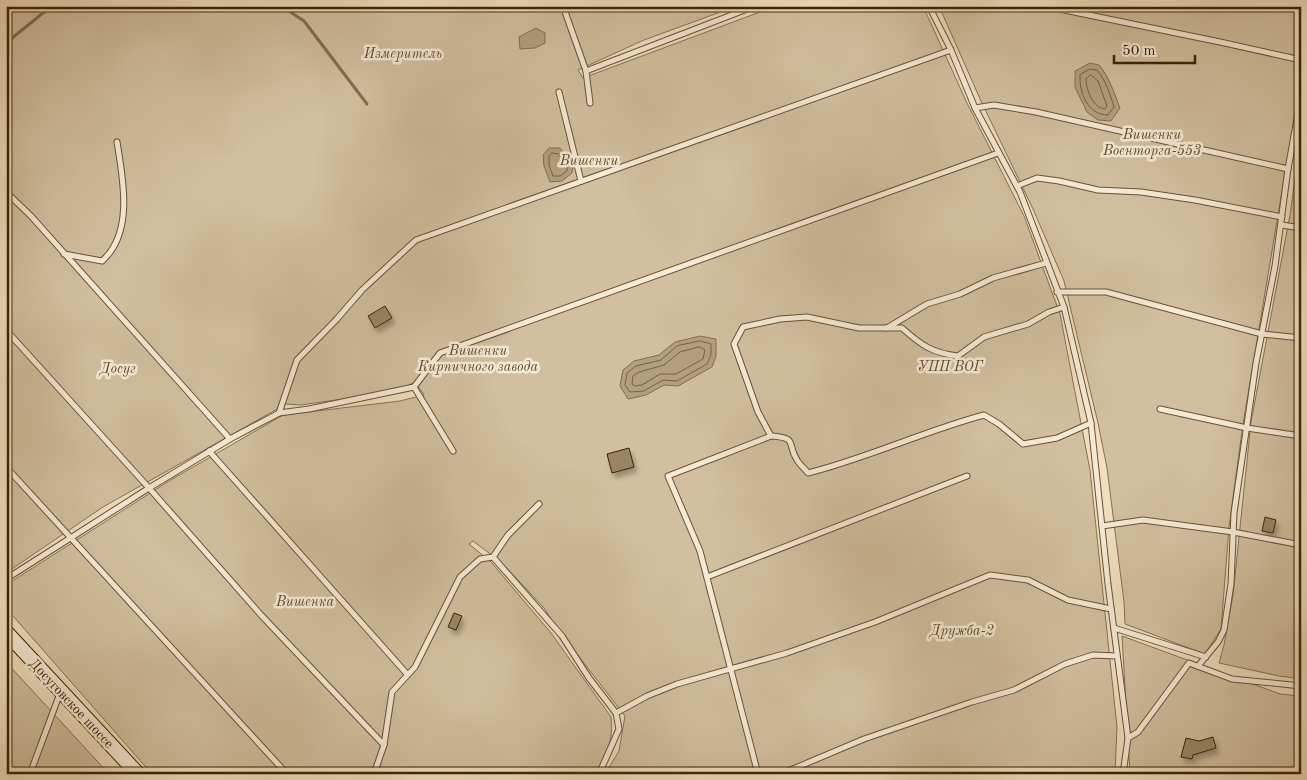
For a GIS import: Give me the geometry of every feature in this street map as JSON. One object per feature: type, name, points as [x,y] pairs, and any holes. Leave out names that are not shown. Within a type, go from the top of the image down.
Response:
[{"type":"main road","name":"Досуговское шоссе","points":[[6,632],[138,774]]},
{"type":"lane","points":[[564,6],[586,71],[590,103]]},
{"type":"lane","points":[[586,71],[755,6]]},
{"type":"lane","points":[[929,6],[951,50],[975,108],[1017,186],[1064,307],[1090,423],[1128,738],[1123,774]]},
{"type":"lane","points":[[1045,6],[1301,60]]},
{"type":"lane","points":[[278,413],[297,360],[362,290],[416,240],[951,50]]},
{"type":"lane","points":[[559,92],[581,182]]},
{"type":"lane","points":[[1198,666],[1218,642],[1224,630],[1231,584],[1234,514],[1262,334],[1276,266],[1288,169],[1298,125],[1301,97]]},
{"type":"lane","points":[[975,108],[994,105],[1036,112],[1288,169]]},
{"type":"lane","points":[[64,254],[102,261],[112,252],[121,231],[124,187],[117,142]]},
{"type":"lane","points":[[6,579],[149,488],[230,439],[278,413],[309,409],[414,387],[440,353],[998,153]]},
{"type":"lane","points":[[1017,186],[1037,178],[1098,190],[1141,192],[1194,200],[1282,217]]},
{"type":"lane","points":[[6,192],[31,216],[230,439]]},
{"type":"lane","points":[[1282,225],[1301,228]]},
{"type":"lane","points":[[887,328],[927,304],[960,294],[993,278],[1046,263]]},
{"type":"lane","points":[[1057,292],[1106,292],[1262,334],[1301,338]]},
{"type":"lane","points":[[771,436],[758,412],[734,344],[743,327],[780,318],[807,317],[859,328],[902,328],[922,346],[946,355],[958,356],[984,337],[1028,324],[1049,312],[1064,307]]},
{"type":"lane","points":[[6,330],[261,615],[384,745]]},
{"type":"lane","points":[[414,387],[454,451]]},
{"type":"lane","points":[[1160,410],[1247,428],[1301,436]]},
{"type":"lane","points":[[758,774],[700,551],[668,476],[771,436],[786,437],[791,442],[797,460],[808,473],[836,466],[958,422],[984,415],[999,424],[1023,444],[1057,438],[1090,423]]},
{"type":"lane","points":[[209,452],[407,674]]},
{"type":"lane","points":[[6,467],[287,774]]},
{"type":"lane","points":[[707,577],[967,476]]},
{"type":"lane","points":[[374,774],[384,745],[392,692],[415,667],[460,577],[480,559],[493,557],[508,535],[539,504]]},
{"type":"lane","points":[[1102,526],[1143,520],[1234,532],[1301,545]]},
{"type":"lane","points":[[493,557],[562,636],[589,678],[616,713],[619,729],[599,774]]},
{"type":"lane","points":[[616,713],[647,696],[677,684],[787,653],[875,622],[990,575],[1028,580],[1068,600],[1111,609]]},
{"type":"lane","points":[[1114,628],[1206,657]]},
{"type":"lane","points":[[781,774],[873,736],[972,702],[1014,690],[1065,664],[1093,655],[1117,656]]},
{"type":"lane","points":[[1128,738],[1138,732],[1189,663],[1232,678],[1301,686]]},
{"type":"lane","points":[[30,774],[61,690]]},
{"type":"green space","points":[[6,6],[737,6],[644,40],[578,70],[583,78],[776,6],[923,6],[967,103],[1024,216],[1060,314],[1090,470],[1117,727],[1115,774],[605,774],[619,751],[625,716],[559,631],[544,608],[501,562],[473,541],[469,544],[492,563],[551,633],[611,717],[610,741],[603,760],[594,774],[152,774],[6,608],[6,585],[169,481],[283,415],[400,401],[424,395],[415,382],[397,391],[301,405],[286,404],[103,507],[6,573]]},
{"type":"green space","name":"Вишенки Военторга-553","points":[[939,6],[1301,6],[1301,78],[1243,424],[1229,527],[1221,629],[1205,654],[1125,624],[1124,602],[1107,468],[1064,281],[1033,209],[981,101]]},
{"type":"green space","points":[[1301,134],[1301,679],[1219,663],[1233,595],[1251,422],[1290,215]]},
{"type":"green space","points":[[1122,636],[1280,694],[1301,696],[1301,774],[1130,774]]},
{"type":"green space","points":[[6,662],[109,774],[6,774]]},
{"type":"water","points":[[536,28],[545,33],[545,43],[535,48],[520,49],[519,37]]},
{"type":"water","points":[[1090,63],[1099,65],[1103,70],[1120,108],[1111,121],[1098,120],[1087,112],[1075,87],[1075,71]]},
{"type":"water","points":[[549,148],[560,148],[573,165],[572,173],[562,181],[550,182],[544,166],[543,155]]},
{"type":"water","points":[[700,336],[716,339],[716,356],[712,367],[678,386],[664,385],[646,395],[628,399],[620,386],[623,370],[634,361],[659,355],[675,342]]},
{"type":"building","points":[[385,306],[392,318],[375,328],[368,316]]},
{"type":"building","points":[[629,448],[634,467],[612,473],[607,454]]},
{"type":"building","points":[[1265,517],[1276,520],[1273,533],[1262,531]]},
{"type":"building","points":[[454,613],[462,616],[456,630],[448,627]]},
{"type":"building","points":[[1213,737],[1216,748],[1193,755],[1192,759],[1181,757],[1186,738],[1199,741]]},
{"type":"waterway","points":[[6,43],[43,13],[56,6]]},
{"type":"waterway","points":[[281,6],[304,21],[367,104]]},
{"type":"park label","name":"Измеритель","points":[[403,53]]},
{"type":"park label","name":"Вишенки","points":[[589,160]]},
{"type":"park label","name":"Вишенки Кирпичного завода","points":[[478,358]]},
{"type":"park label","name":"УПП ВОГ","points":[[950,366]]},
{"type":"park label","name":"Досуг","points":[[118,368]]},
{"type":"park label","name":"Вишенка","points":[[305,601]]},
{"type":"park label","name":"Дружба-2","points":[[962,630]]}]
